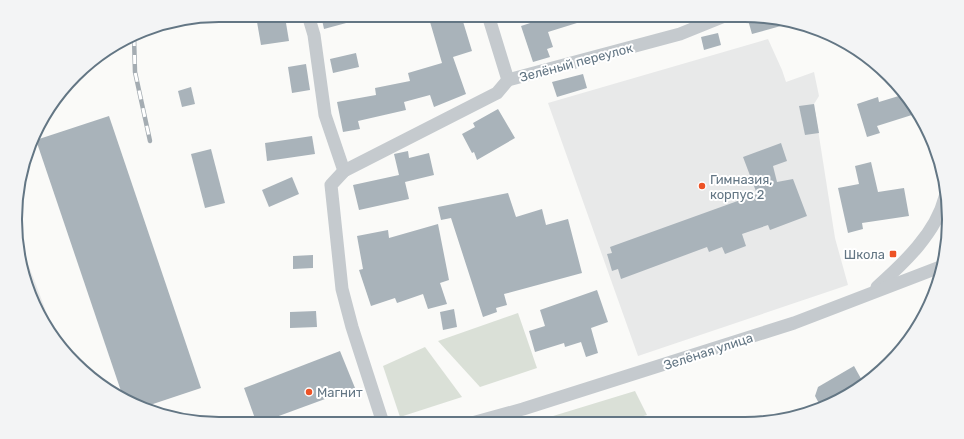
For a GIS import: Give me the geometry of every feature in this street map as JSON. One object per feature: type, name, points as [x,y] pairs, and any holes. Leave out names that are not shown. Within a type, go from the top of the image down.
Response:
[{"type":"street","points":[[310,22],[314,35],[325,115],[344,171]]},
{"type":"street","points":[[490,22],[508,80]]},
{"type":"street","name":"Зелёный переулок","points":[[380,417],[342,289],[331,184],[344,171],[497,93],[508,80],[680,34],[710,22]]},
{"type":"street","points":[[871,292],[913,252],[932,226],[942,205]]},
{"type":"street","name":"Зелёная улица","points":[[514,417],[787,325],[936,269]]},
{"type":"shaded area","name":"Гимназия, корпус 2","points":[[768,39],[786,82],[814,72],[819,96],[814,104],[835,238],[848,285],[638,356],[548,103]]},
{"type":"shaded area","points":[[26,260],[50,320],[32,283]]},
{"type":"shaded area","points":[[518,313],[537,368],[480,387],[438,341]]},
{"type":"shaded area","points":[[425,347],[462,397],[400,417],[383,366]]},
{"type":"shaded area","points":[[635,391],[647,415],[640,417],[550,417]]},
{"type":"building","points":[[257,22],[286,22],[289,41],[261,45]]},
{"type":"building","points":[[322,22],[350,22],[324,29]]},
{"type":"building","points":[[430,22],[463,22],[472,51],[453,57],[466,94],[434,107],[430,95],[404,102],[406,110],[358,121],[360,129],[343,132],[337,102],[376,95],[375,88],[410,81],[408,73],[442,63]]},
{"type":"building","points":[[533,22],[580,22],[548,32],[553,47],[547,49],[550,57],[533,62],[521,26]]},
{"type":"building","points":[[749,22],[782,26],[752,34]]},
{"type":"building","points":[[718,33],[721,45],[704,50],[701,37]]},
{"type":"building","points":[[356,53],[359,67],[333,73],[330,59]]},
{"type":"building","points":[[306,64],[310,90],[292,93],[288,67]]},
{"type":"building","points":[[583,74],[587,88],[557,97],[552,82]]},
{"type":"building","points":[[191,87],[195,104],[182,107],[178,91]]},
{"type":"building","points":[[899,96],[912,115],[877,126],[880,133],[867,137],[857,104],[878,97],[879,102]]},
{"type":"building","points":[[814,104],[819,133],[805,135],[799,106]]},
{"type":"building","points":[[498,109],[515,138],[477,160],[474,152],[472,153],[462,134],[475,127],[473,123]]},
{"type":"building","points":[[109,116],[201,388],[151,405],[121,391],[37,144],[39,139]]},
{"type":"building","points":[[312,136],[315,154],[267,161],[265,143]]},
{"type":"building","points":[[781,143],[787,161],[773,166],[777,182],[793,179],[807,216],[770,230],[768,225],[742,234],[746,246],[725,254],[722,247],[709,252],[707,247],[621,279],[618,269],[612,271],[607,254],[612,253],[610,247],[757,194],[743,157]]},
{"type":"building","points":[[211,149],[225,203],[205,208],[191,154]]},
{"type":"building","points":[[408,151],[409,158],[429,153],[434,175],[405,182],[409,199],[359,210],[353,185],[399,175],[394,154]]},
{"type":"building","points":[[871,162],[878,192],[904,188],[909,216],[862,223],[863,229],[848,233],[838,188],[859,184],[855,166]]},
{"type":"building","points":[[292,177],[299,194],[269,207],[262,190]]},
{"type":"building","points":[[508,193],[516,217],[542,209],[546,225],[568,219],[582,273],[504,294],[507,305],[496,308],[497,312],[483,317],[451,218],[441,220],[438,207]]},
{"type":"building","points":[[438,224],[449,280],[440,283],[447,304],[428,309],[423,294],[397,303],[395,298],[371,306],[359,270],[363,269],[357,236],[388,230],[389,238]]},
{"type":"building","points":[[313,255],[313,268],[293,269],[293,256]]},
{"type":"building","points":[[597,290],[608,322],[591,328],[598,353],[586,357],[581,342],[565,347],[564,343],[535,352],[529,331],[545,326],[540,310]]},
{"type":"building","points":[[454,309],[457,327],[443,330],[440,312]]},
{"type":"building","points":[[316,311],[317,327],[290,328],[290,312]]},
{"type":"building","points":[[340,351],[355,388],[276,417],[254,417],[244,388]]},
{"type":"building","points":[[854,366],[861,379],[843,391],[819,403],[815,396],[818,387]]},
{"type":"railway","points":[[134,41],[135,72],[150,141]]},
{"type":"place","name":"Гимназия, корпус 2","points":[[702,186]]},
{"type":"place","name":"Школа","points":[[893,254]]},
{"type":"place","name":"Магнит","points":[[309,392]]}]
